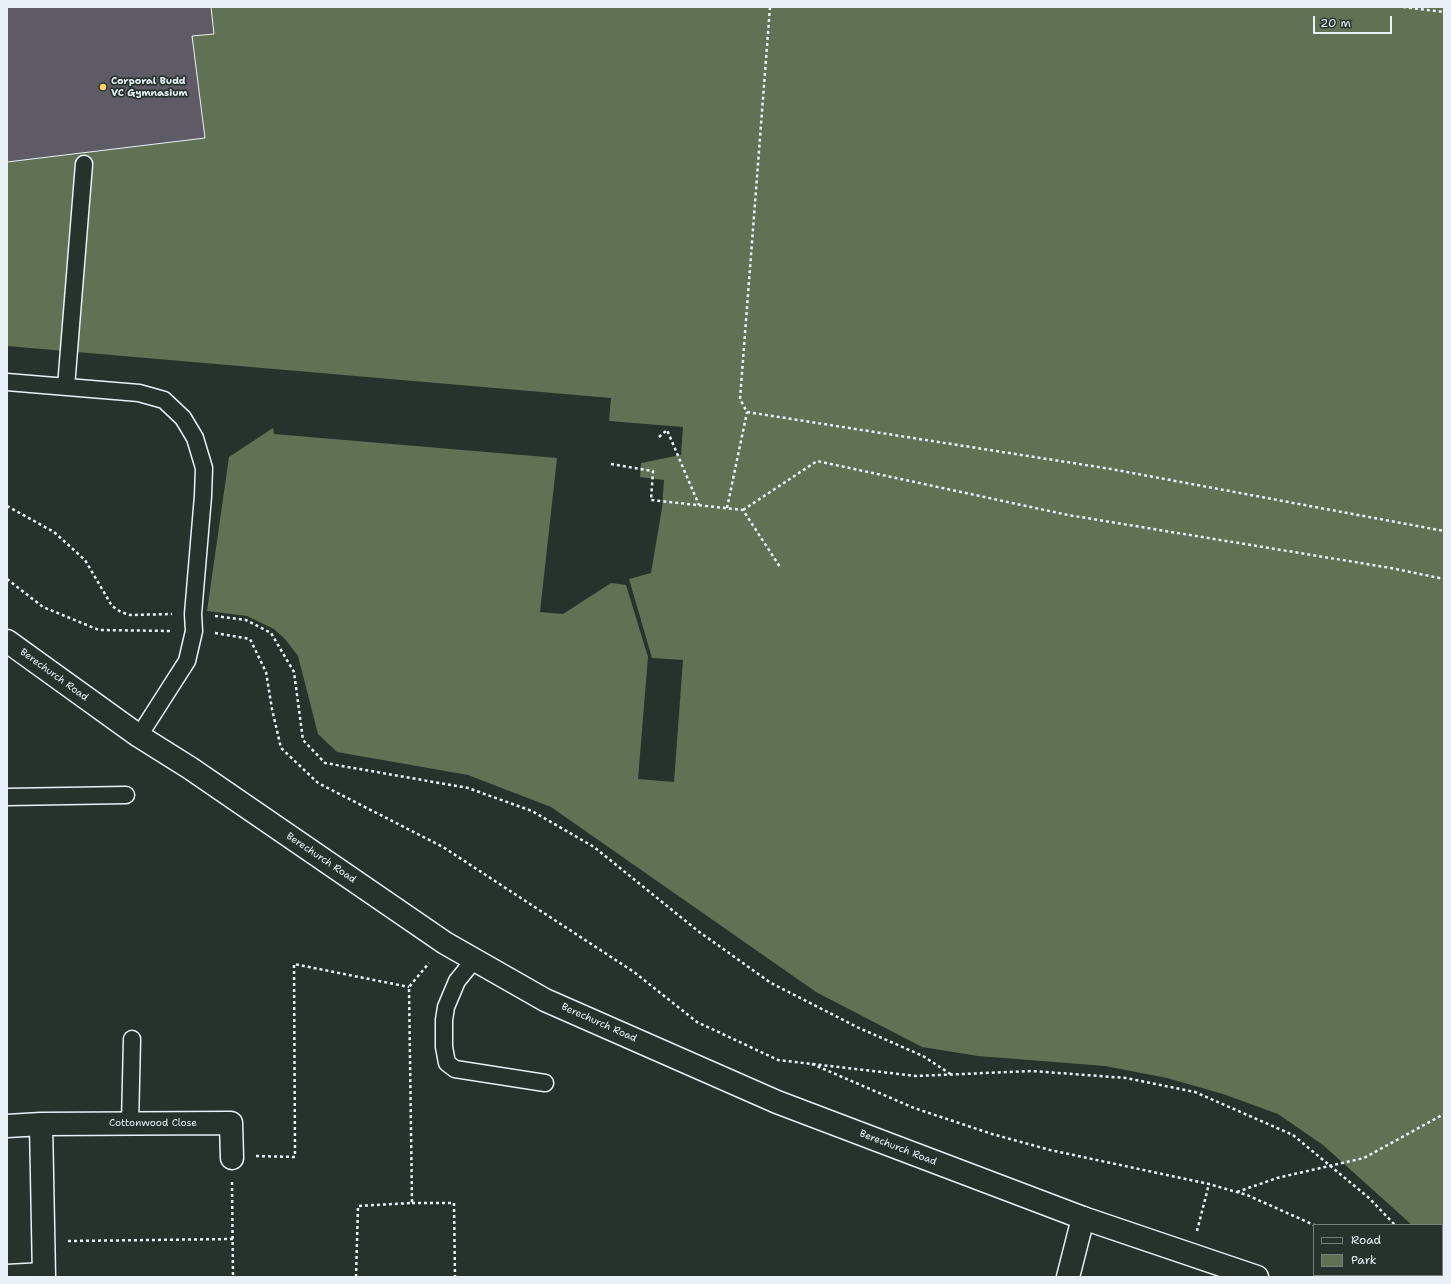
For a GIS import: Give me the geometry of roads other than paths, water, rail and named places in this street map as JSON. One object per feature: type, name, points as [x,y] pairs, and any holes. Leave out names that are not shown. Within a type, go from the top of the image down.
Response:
[{"type":"street","name":"Berechurch Road","points":[[7,641],[139,736],[190,768],[446,943],[545,1000],[777,1102],[1083,1218],[1257,1277]]},
{"type":"street","name":"Cottonwood Close","points":[[7,1126],[41,1124],[231,1123],[232,1158]]},
{"type":"street","points":[[41,1124],[44,1274]]},
{"type":"street","points":[[1068,1277],[1083,1218]]},
{"type":"lane","points":[[66,387],[84,164]]},
{"type":"lane","points":[[7,382],[139,393],[164,400],[183,418],[195,438],[204,468],[193,614],[194,631],[187,661],[139,736]]},
{"type":"lane","points":[[7,797],[126,795]]},
{"type":"lane","points":[[474,960],[457,981],[446,1006],[444,1020],[444,1047],[447,1063],[455,1069],[545,1083]]},
{"type":"lane","points":[[130,1124],[132,1039]]},
{"type":"lane","points":[[7,1273],[44,1274]]},
{"type":"place","name":"Corporal Budd VC Gymnasium","points":[[103,87]]}]
